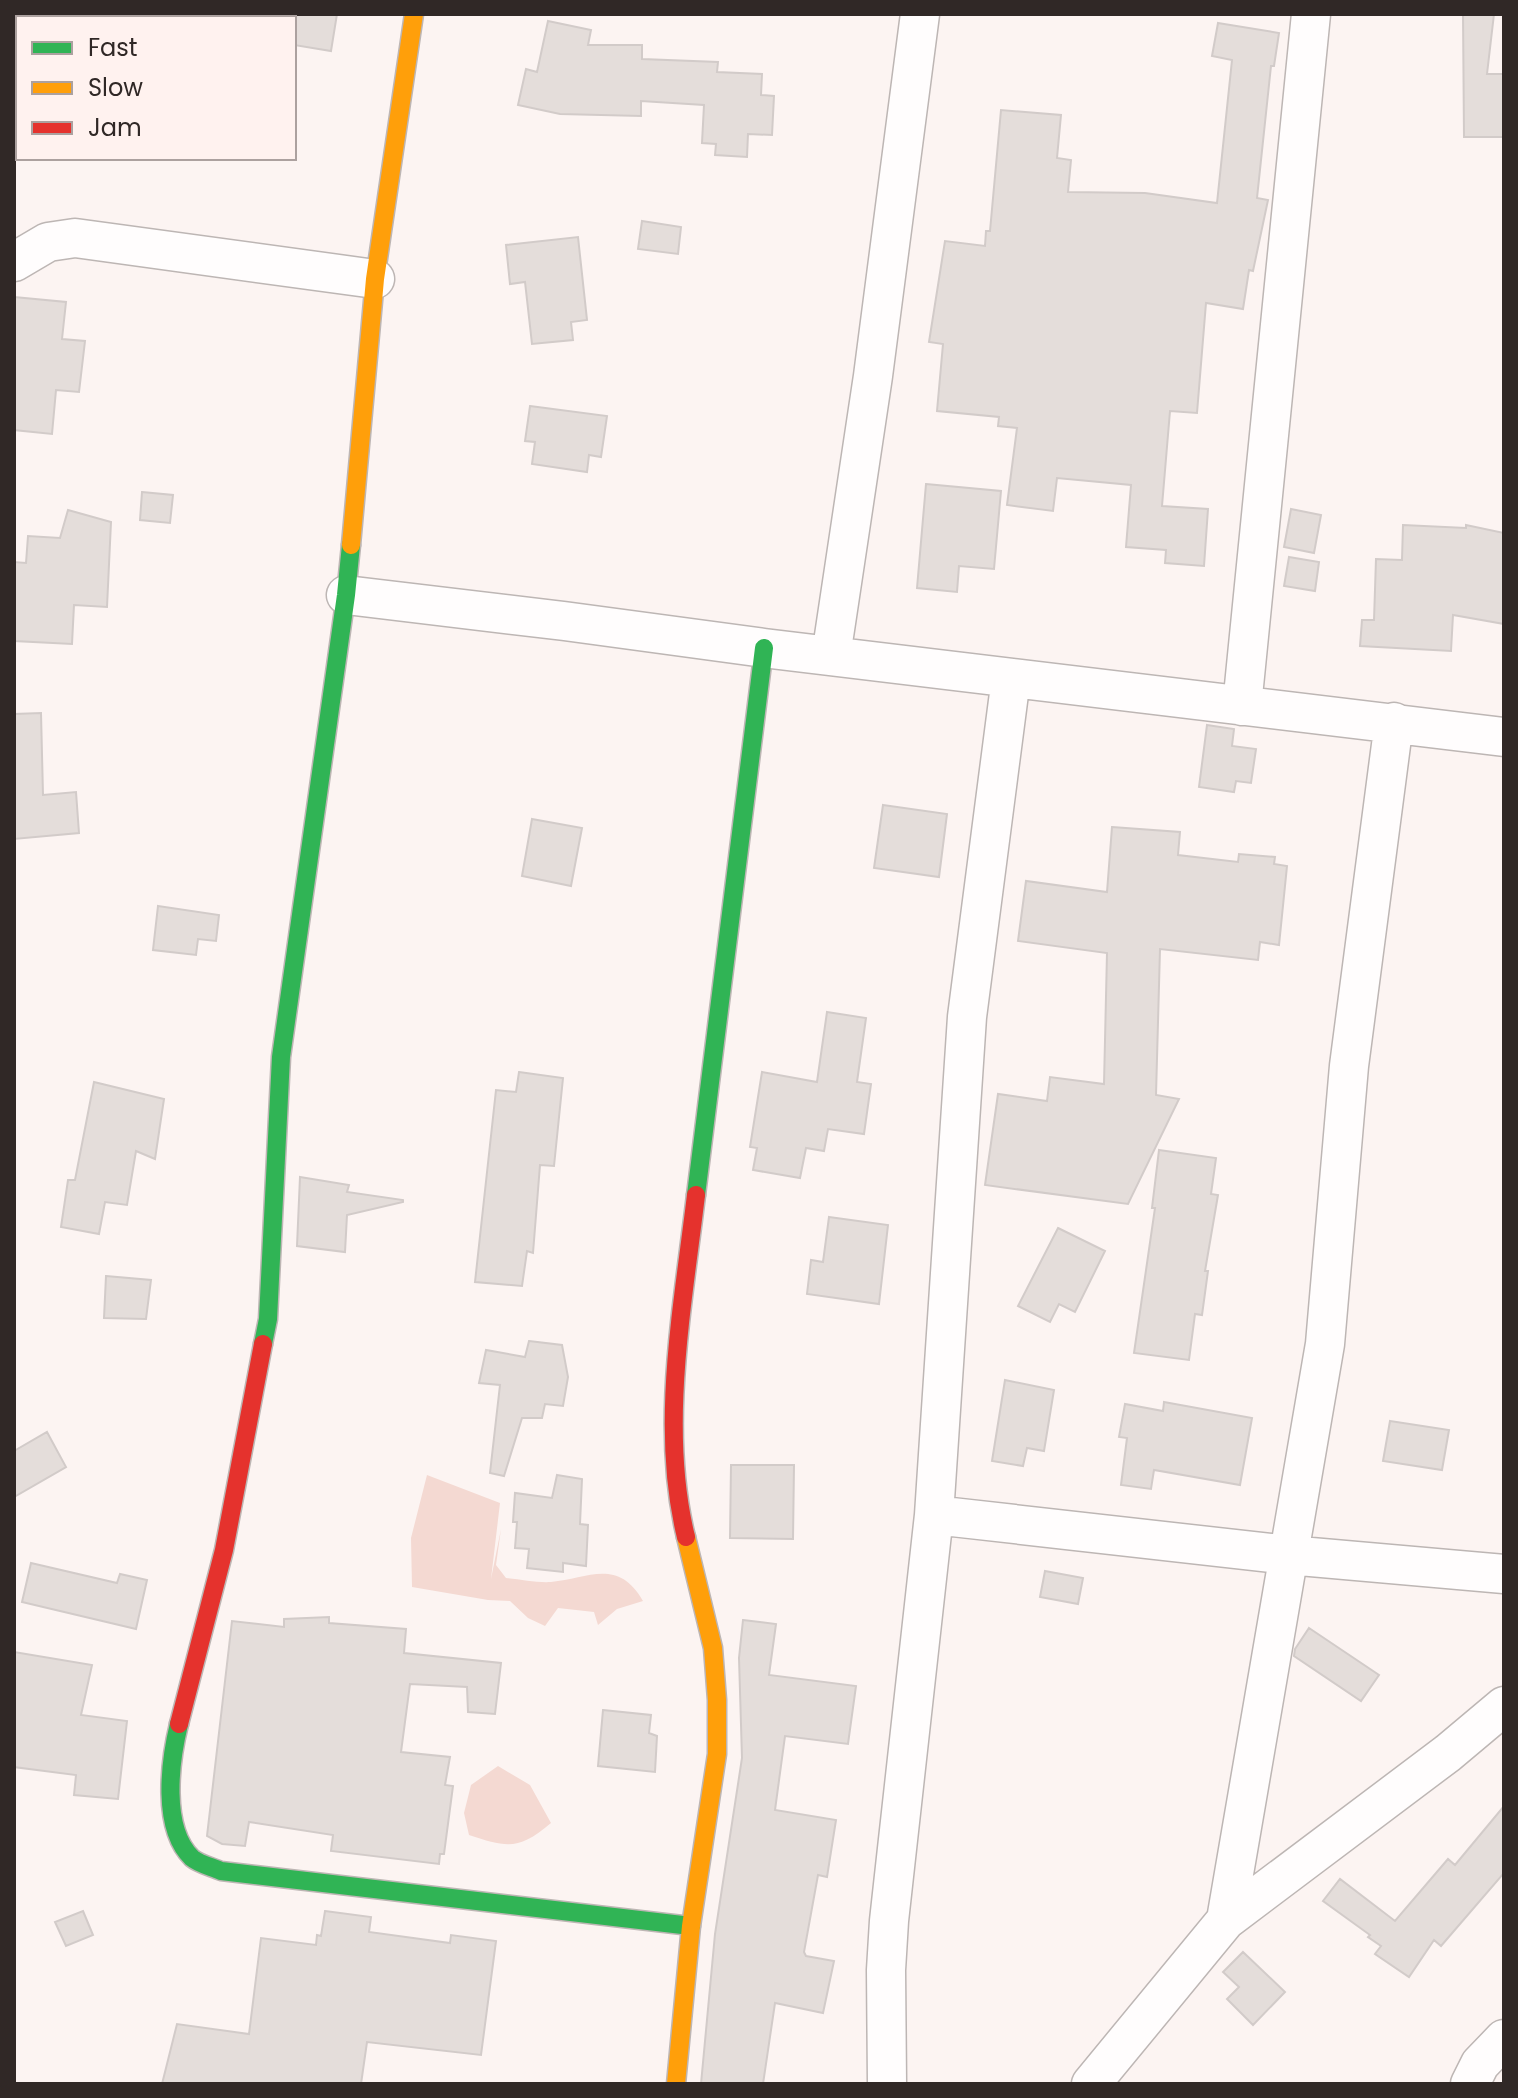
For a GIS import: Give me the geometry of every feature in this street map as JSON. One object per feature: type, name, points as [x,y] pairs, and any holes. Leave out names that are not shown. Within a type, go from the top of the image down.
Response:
[{"type":"street","points":[[414,14],[375,279],[346,595],[281,1057],[268,1319],[224,1550],[173,1749],[171,1817],[178,1837],[193,1859],[221,1871],[691,1926]]},
{"type":"street","points":[[831,656],[873,376],[920,14]]},
{"type":"street","points":[[1242,706],[1311,14]]},
{"type":"street","points":[[14,262],[48,242],[75,238],[375,279]]},
{"type":"street","points":[[346,595],[1504,737]]},
{"type":"street","points":[[676,2084],[691,1926],[717,1754],[717,1700],[713,1648],[681,1517],[674,1428],[676,1388],[716,1023],[764,648]]},
{"type":"street","points":[[887,2084],[889,1921],[934,1515],[967,1017],[1011,678]]},
{"type":"street","points":[[1226,1920],[1325,1344],[1349,1066],[1394,722]]},
{"type":"street","points":[[934,1515],[1288,1555],[1504,1574]]},
{"type":"street","points":[[1091,2084],[1226,1920],[1448,1753],[1504,1706]]},
{"type":"street","points":[[1470,2084],[1480,2064],[1504,2039]]},
{"type":"shaded area","points":[[427,1475],[500,1503],[491,1579],[501,1529],[496,1565],[506,1578],[551,1582],[589,1575],[612,1575],[633,1587],[643,1601],[617,1609],[598,1625],[594,1612],[558,1608],[545,1626],[528,1618],[510,1601],[412,1587],[411,1538]]},
{"type":"shaded area","points":[[498,1766],[530,1785],[551,1823],[530,1838],[513,1844],[469,1835],[464,1813],[471,1785]]},
{"type":"building","points":[[337,14],[331,51],[296,45],[294,16]]},
{"type":"building","points":[[1463,14],[1494,14],[1487,74],[1503,74],[1503,137],[1464,137]]},
{"type":"building","points":[[548,21],[591,30],[588,45],[642,45],[642,59],[718,62],[717,72],[762,74],[761,95],[774,96],[772,135],[748,134],[747,157],[715,155],[716,144],[702,143],[704,105],[641,101],[641,116],[560,114],[518,105],[526,69],[537,72]]},
{"type":"building","points":[[1218,23],[1279,33],[1274,66],[1271,66],[1257,198],[1268,200],[1253,271],[1249,270],[1243,309],[1206,303],[1197,413],[1170,411],[1162,506],[1208,509],[1204,566],[1165,563],[1166,550],[1126,547],[1131,485],[1057,478],[1053,511],[1007,505],[1017,428],[998,426],[999,417],[937,411],[943,344],[929,342],[945,241],[985,246],[986,231],[990,231],[1001,110],[1061,115],[1057,158],[1071,160],[1068,192],[1145,193],[1217,203],[1232,60],[1212,56]]},
{"type":"building","points":[[642,221],[681,227],[678,254],[638,249]]},
{"type":"building","points":[[578,237],[587,320],[571,322],[573,340],[532,344],[525,282],[510,284],[506,245]]},
{"type":"building","points":[[14,297],[66,302],[62,339],[85,341],[79,392],[56,390],[52,434],[14,430]]},
{"type":"building","points":[[530,406],[607,416],[601,457],[589,455],[587,472],[532,464],[535,442],[525,441]]},
{"type":"building","points":[[926,484],[1001,491],[994,569],[959,566],[957,592],[917,588]]},
{"type":"building","points":[[142,492],[173,495],[170,523],[140,520]]},
{"type":"building","points":[[1291,509],[1321,515],[1314,553],[1284,547]]},
{"type":"building","points":[[68,510],[111,522],[107,607],[74,605],[72,644],[14,641],[14,562],[26,563],[28,536],[60,538]]},
{"type":"building","points":[[1403,525],[1466,528],[1466,525],[1504,533],[1504,624],[1453,615],[1451,651],[1360,646],[1362,620],[1374,620],[1376,559],[1402,560]]},
{"type":"building","points":[[1289,557],[1319,562],[1315,591],[1284,586]]},
{"type":"building","points":[[41,713],[43,795],[76,792],[79,833],[14,839],[14,714]]},
{"type":"building","points":[[1207,725],[1234,729],[1232,746],[1256,749],[1251,783],[1236,781],[1234,792],[1199,787]]},
{"type":"building","points":[[883,805],[947,814],[939,877],[874,868]]},
{"type":"building","points":[[532,819],[582,828],[571,886],[522,876]]},
{"type":"building","points":[[1112,827],[1180,832],[1178,855],[1238,862],[1239,854],[1275,857],[1274,864],[1287,866],[1279,945],[1260,942],[1258,960],[1160,949],[1156,1095],[1179,1099],[1128,1204],[985,1185],[998,1094],[1047,1101],[1050,1077],[1104,1084],[1107,953],[1018,941],[1026,881],[1107,892]]},
{"type":"building","points":[[158,906],[219,915],[216,941],[198,939],[196,955],[153,950]]},
{"type":"building","points":[[827,1012],[866,1018],[857,1082],[871,1084],[864,1134],[828,1129],[824,1151],[806,1148],[800,1178],[753,1170],[757,1148],[750,1147],[762,1072],[817,1082]]},
{"type":"building","points":[[519,1072],[563,1078],[554,1166],[540,1165],[533,1253],[527,1251],[522,1286],[475,1282],[496,1090],[516,1092]]},
{"type":"building","points":[[94,1082],[164,1099],[155,1159],[136,1151],[127,1205],[105,1202],[99,1234],[61,1227],[68,1180],[75,1180]]},
{"type":"building","points":[[1159,1150],[1216,1158],[1211,1194],[1218,1195],[1205,1271],[1208,1271],[1202,1315],[1195,1314],[1189,1360],[1134,1353],[1155,1208],[1152,1208]]},
{"type":"building","points":[[300,1177],[349,1185],[347,1192],[403,1202],[347,1215],[345,1252],[297,1246]]},
{"type":"building","points":[[829,1217],[888,1225],[879,1304],[807,1294],[811,1260],[823,1262]]},
{"type":"building","points":[[1058,1228],[1105,1251],[1075,1312],[1059,1304],[1050,1322],[1018,1306]]},
{"type":"building","points":[[106,1276],[151,1280],[146,1319],[104,1318]]},
{"type":"building","points":[[529,1341],[562,1345],[568,1377],[563,1406],[545,1404],[542,1418],[522,1418],[504,1476],[490,1473],[500,1385],[479,1383],[486,1350],[525,1357]]},
{"type":"building","points":[[1005,1380],[1054,1390],[1044,1451],[1027,1448],[1023,1466],[992,1461]]},
{"type":"building","points":[[1164,1402],[1252,1418],[1240,1485],[1154,1470],[1151,1489],[1121,1485],[1127,1438],[1119,1437],[1125,1404],[1163,1411]]},
{"type":"building","points":[[1390,1421],[1449,1430],[1442,1470],[1383,1461]]},
{"type":"building","points":[[47,1432],[66,1467],[14,1497],[14,1451]]},
{"type":"building","points":[[731,1465],[794,1465],[793,1539],[730,1538]]},
{"type":"building","points":[[557,1475],[582,1479],[580,1524],[588,1525],[586,1566],[563,1563],[563,1572],[527,1568],[529,1549],[515,1548],[515,1493],[552,1498]]},
{"type":"building","points":[[31,1563],[117,1583],[120,1574],[147,1580],[136,1629],[22,1602]]},
{"type":"building","points":[[1045,1571],[1083,1578],[1078,1604],[1040,1597]]},
{"type":"building","points":[[329,1617],[329,1623],[406,1629],[404,1653],[501,1663],[495,1714],[468,1712],[467,1687],[410,1684],[401,1752],[450,1757],[445,1785],[453,1786],[444,1854],[440,1854],[439,1864],[331,1851],[333,1835],[249,1822],[245,1846],[222,1844],[207,1836],[232,1621],[284,1627],[284,1619]]},
{"type":"building","points":[[743,1620],[776,1624],[769,1675],[856,1686],[848,1744],[785,1736],[775,1810],[836,1820],[827,1877],[818,1875],[804,1952],[806,1956],[834,1961],[823,2013],[775,2003],[763,2084],[701,2084],[715,1934],[742,1758],[739,1658]]},
{"type":"building","points":[[1309,1628],[1379,1675],[1361,1701],[1294,1656],[1295,1649]]},
{"type":"building","points":[[14,1652],[92,1665],[81,1715],[127,1721],[118,1799],[74,1795],[76,1775],[14,1767]]},
{"type":"building","points":[[603,1710],[651,1715],[649,1733],[657,1736],[655,1772],[598,1766]]},
{"type":"building","points":[[1504,1806],[1504,1873],[1441,1946],[1434,1940],[1409,1977],[1375,1954],[1381,1946],[1368,1937],[1370,1935],[1323,1901],[1340,1879],[1395,1921],[1448,1859],[1455,1865]]},
{"type":"building","points":[[83,1911],[93,1935],[66,1946],[55,1922]]},
{"type":"building","points":[[325,1911],[371,1917],[369,1932],[450,1943],[451,1935],[496,1941],[481,2055],[367,2042],[361,2084],[162,2084],[177,2024],[249,2034],[261,1938],[316,1945],[317,1935],[321,1936]]},
{"type":"building","points":[[1243,1952],[1285,1992],[1253,2025],[1227,1999],[1239,1987],[1223,1972]]},
{"type":"traffic: fast","points":[[263,1344],[268,1319],[281,1057],[351,545]]},
{"type":"traffic: fast","points":[[696,1195],[764,648]]},
{"type":"traffic: fast","points":[[179,1724],[171,1775],[172,1812],[182,1845],[198,1862],[221,1871],[691,1926]]},
{"type":"traffic: slow","points":[[351,545],[375,279],[414,14]]},
{"type":"traffic: slow","points":[[676,2084],[691,1926],[717,1754],[713,1648],[686,1537]]},
{"type":"traffic: jam","points":[[686,1537],[678,1496],[674,1410],[680,1323],[696,1195]]},
{"type":"traffic: jam","points":[[179,1724],[224,1550],[263,1344]]}]
